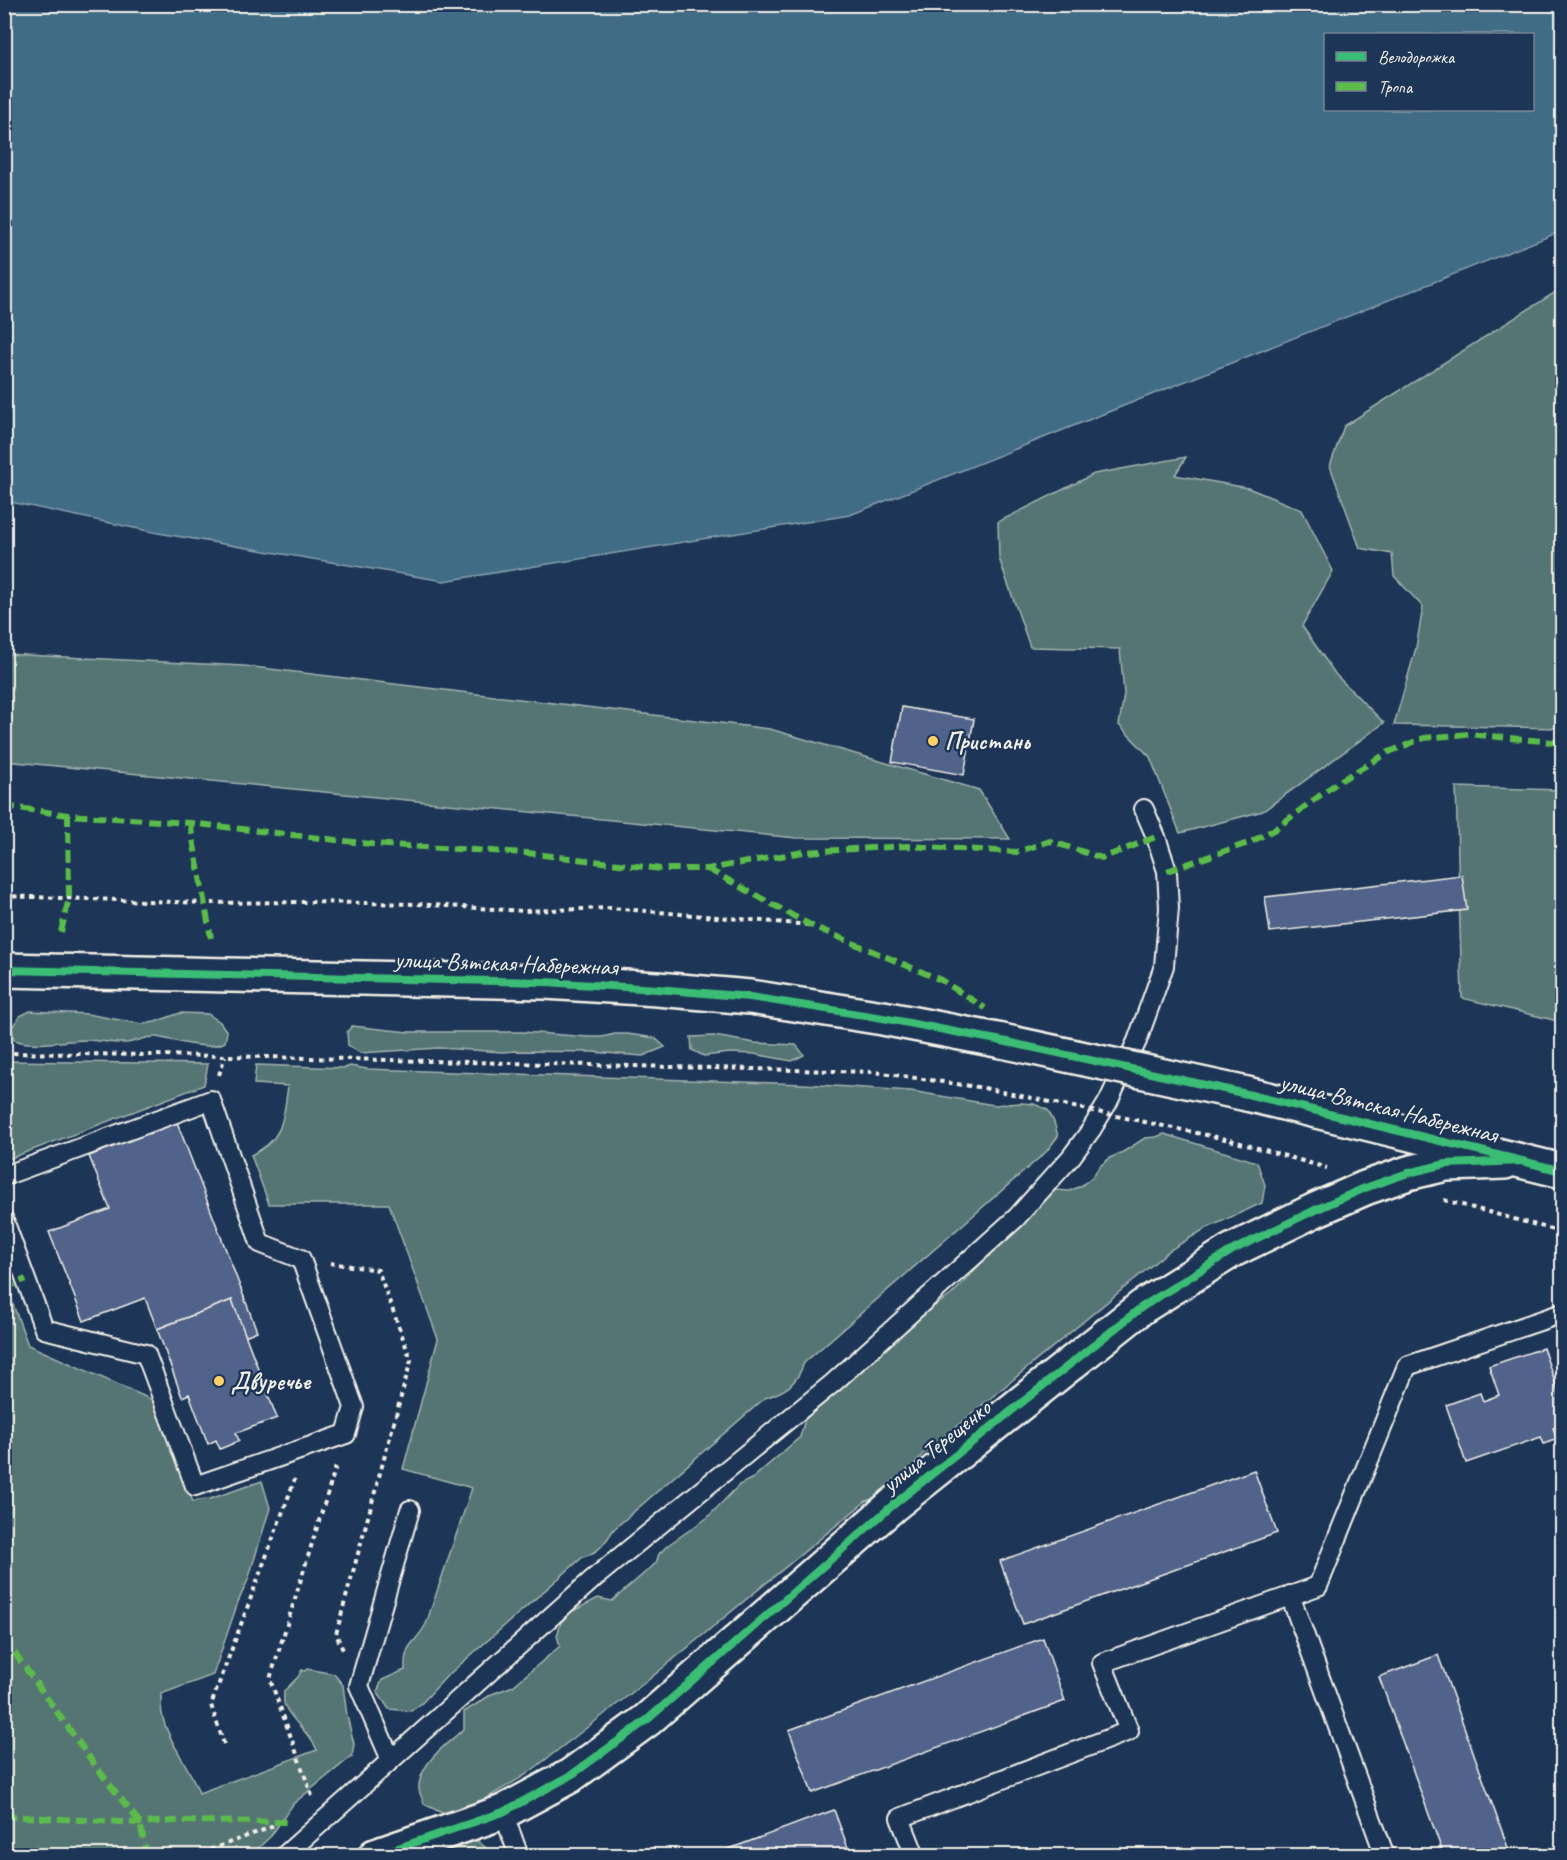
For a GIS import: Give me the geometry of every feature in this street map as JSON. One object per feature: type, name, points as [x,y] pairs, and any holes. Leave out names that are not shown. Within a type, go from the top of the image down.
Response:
[{"type":"street","name":"улица Вятская Набережная","points":[[4,970],[545,982],[750,998],[883,1018],[1002,1041],[1247,1094],[1522,1161]]},
{"type":"street","name":"улица Терещенко","points":[[375,1856],[503,1812],[570,1776],[647,1720],[893,1505],[1142,1307],[1231,1251],[1315,1210],[1365,1188],[1408,1173],[1446,1164],[1522,1161],[1563,1171]]},
{"type":"lane","points":[[284,1856],[593,1579],[842,1375],[1016,1218],[1071,1157],[1108,1102],[1137,1041],[1164,966],[1169,908],[1167,871],[1144,808]]},
{"type":"lane","points":[[4,1176],[211,1100],[260,1243],[301,1259],[354,1407],[346,1434],[195,1486],[146,1354],[44,1329],[4,1220]]},
{"type":"lane","points":[[915,1856],[900,1818],[1129,1731],[1102,1663],[1318,1586],[1407,1366],[1562,1312]]},
{"type":"lane","points":[[391,1760],[359,1686],[410,1510]]},
{"type":"lane","points":[[1290,1595],[1384,1856]]},
{"type":"lane","points":[[503,1812],[519,1856]]},
{"type":"path","points":[[4,896],[204,903],[417,904],[523,911],[611,908],[810,925]]},
{"type":"path","points":[[4,1053],[225,1056],[875,1072],[984,1088],[1230,1140]]},
{"type":"path","points":[[301,1259],[378,1270],[411,1360],[336,1634],[359,1686]]},
{"type":"path","points":[[312,1797],[270,1679],[346,1434]]},
{"type":"path","points":[[224,1744],[211,1705],[307,1448]]},
{"type":"path","points":[[193,1856],[287,1822]]},
{"type":"green space","points":[[1562,288],[1562,728],[1394,725],[1416,648],[1423,607],[1394,576],[1392,554],[1360,548],[1330,466],[1344,426]]},
{"type":"green space","points":[[1186,457],[1175,475],[1248,488],[1302,510],[1333,571],[1302,626],[1336,675],[1384,723],[1263,811],[1180,833],[1150,757],[1119,725],[1124,694],[1120,649],[1030,647],[999,558],[998,522],[1094,474]]},
{"type":"green space","points":[[5,654],[244,666],[770,729],[979,790],[1010,839],[797,838],[5,761]]},
{"type":"green space","points":[[1456,787],[1562,790],[1562,1022],[1462,998]]},
{"type":"green space","points":[[30,1011],[87,1014],[142,1024],[180,1013],[208,1014],[220,1022],[227,1032],[225,1042],[209,1046],[156,1037],[129,1043],[87,1040],[32,1043],[14,1040],[12,1027],[20,1016]]},
{"type":"green space","points":[[352,1026],[408,1032],[523,1032],[589,1037],[628,1034],[655,1038],[665,1047],[643,1056],[592,1052],[503,1052],[439,1048],[360,1053],[348,1045],[347,1032]]},
{"type":"green space","points":[[714,1036],[755,1043],[796,1045],[804,1055],[792,1061],[754,1054],[730,1053],[704,1056],[692,1050],[691,1037]]},
{"type":"green space","points":[[5,1061],[208,1064],[204,1085],[6,1160],[4,1158]]},
{"type":"green space","points":[[256,1065],[345,1068],[350,1066],[367,1069],[803,1084],[911,1091],[994,1105],[1034,1104],[1048,1110],[1058,1136],[1046,1152],[804,1363],[794,1382],[779,1393],[765,1398],[614,1529],[605,1543],[583,1557],[446,1677],[422,1703],[411,1711],[389,1709],[377,1692],[382,1680],[405,1670],[406,1654],[426,1624],[472,1488],[403,1469],[438,1339],[389,1204],[269,1204],[251,1155],[270,1143],[276,1135],[283,1118],[288,1086],[254,1084]]},
{"type":"green space","points":[[1164,1134],[1257,1162],[1265,1185],[1262,1203],[1203,1230],[1170,1250],[922,1455],[899,1485],[888,1494],[866,1501],[647,1681],[527,1774],[482,1801],[455,1813],[440,1812],[424,1804],[419,1790],[423,1772],[434,1755],[464,1729],[464,1712],[492,1694],[513,1686],[560,1646],[557,1636],[561,1622],[571,1612],[598,1598],[612,1601],[656,1563],[659,1554],[668,1545],[707,1518],[739,1485],[753,1478],[800,1437],[805,1419],[814,1408],[916,1319],[951,1295],[1043,1196],[1055,1190],[1069,1191],[1081,1186],[1110,1158],[1145,1138]]},
{"type":"green space","points":[[5,1283],[28,1345],[155,1401],[193,1502],[210,1499],[262,1481],[270,1508],[248,1580],[213,1675],[161,1694],[165,1725],[199,1793],[317,1750],[310,1738],[292,1718],[284,1703],[284,1691],[302,1670],[307,1669],[334,1674],[343,1685],[354,1744],[352,1756],[293,1804],[271,1836],[251,1855],[5,1855]]},
{"type":"green space","points":[[475,1839],[495,1855],[375,1856]]},
{"type":"water","points":[[5,4],[1562,5],[1562,231],[850,515],[444,581],[158,533],[5,501]]},
{"type":"building","name":"Пристань","points":[[902,707],[974,719],[964,775],[892,762]]},
{"type":"building","points":[[1462,875],[1467,910],[1270,932],[1265,897]]},
{"type":"building","points":[[177,1122],[257,1331],[245,1336],[232,1300],[157,1329],[145,1298],[84,1321],[49,1232],[110,1209],[89,1156]]},
{"type":"building","name":"Двуречье","points":[[232,1300],[277,1418],[236,1433],[239,1441],[220,1449],[216,1440],[208,1444],[189,1394],[182,1397],[157,1329]]},
{"type":"building","points":[[1543,1348],[1562,1402],[1562,1425],[1553,1428],[1557,1439],[1544,1444],[1541,1437],[1466,1463],[1446,1405],[1480,1393],[1483,1401],[1499,1395],[1489,1366]]},
{"type":"building","points":[[1254,1470],[1277,1533],[1023,1624],[1000,1561]]},
{"type":"building","points":[[1043,1638],[1065,1701],[812,1793],[789,1730]]},
{"type":"building","points":[[1438,1655],[1511,1856],[1444,1856],[1379,1677]]},
{"type":"building","points":[[834,1810],[851,1856],[710,1856]]},
{"type":"marked path","points":[[1167,871],[1251,842],[1275,829],[1338,782],[1389,752],[1424,738],[1469,734],[1562,743]]},
{"type":"marked path","points":[[4,806],[68,815],[190,823],[371,844],[527,853],[661,869],[708,869],[803,852],[906,846],[1017,852],[1050,841],[1102,858],[1156,837]]},
{"type":"marked path","points":[[61,932],[69,898],[68,815]]},
{"type":"marked path","points":[[190,823],[211,938]]},
{"type":"marked path","points":[[708,869],[810,925],[941,980],[985,1008]]},
{"type":"marked path","points":[[4,1289],[26,1279]]},
{"type":"marked path","points":[[4,1638],[97,1768],[140,1823],[147,1856]]},
{"type":"marked path","points":[[4,1816],[140,1823],[287,1822]]},
{"type":"cycle path","points":[[4,970],[545,982],[750,997],[883,1018],[1002,1041],[1247,1094],[1522,1161]]},
{"type":"cycle path","points":[[375,1856],[503,1812],[570,1776],[647,1720],[893,1505],[1142,1307],[1231,1251],[1315,1210],[1365,1188],[1408,1173],[1446,1164],[1522,1161],[1562,1171]]},
{"type":"place","name":"Пристань","points":[[933,741]]},
{"type":"place","name":"Двуречье","points":[[219,1381]]}]
